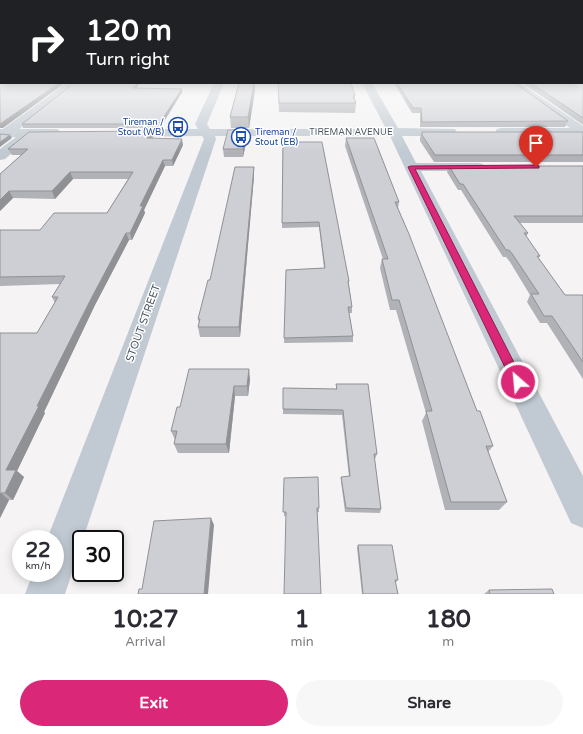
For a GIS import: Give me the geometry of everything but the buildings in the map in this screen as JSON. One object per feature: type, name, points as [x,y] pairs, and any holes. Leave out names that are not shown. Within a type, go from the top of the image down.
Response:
[{"type":"street","points":[[3,133],[52,98]]},
{"type":"street","name":"STOUT STREET","points":[[64,541],[210,139],[201,124],[213,98]]},
{"type":"street","points":[[375,98],[583,511]]},
{"type":"street","points":[[535,98],[583,132]]},
{"type":"street","name":"TIREMAN AVENUE","points":[[113,133],[461,132]]},
{"type":"street","points":[[492,132],[583,132]]},
{"type":"street","points":[[3,133],[66,133]]},
{"type":"street","points":[[0,156],[28,133]]},
{"type":"street","points":[[411,167],[490,167]]},
{"type":"street","points":[[45,594],[49,582]]},
{"type":"place","name":"Tireman / Stout (WB)","points":[[178,127]]},
{"type":"place","name":"Tireman / Stout (EB)","points":[[241,137]]},
{"type":"route","points":[[518,382],[411,167],[536,167]]}]
